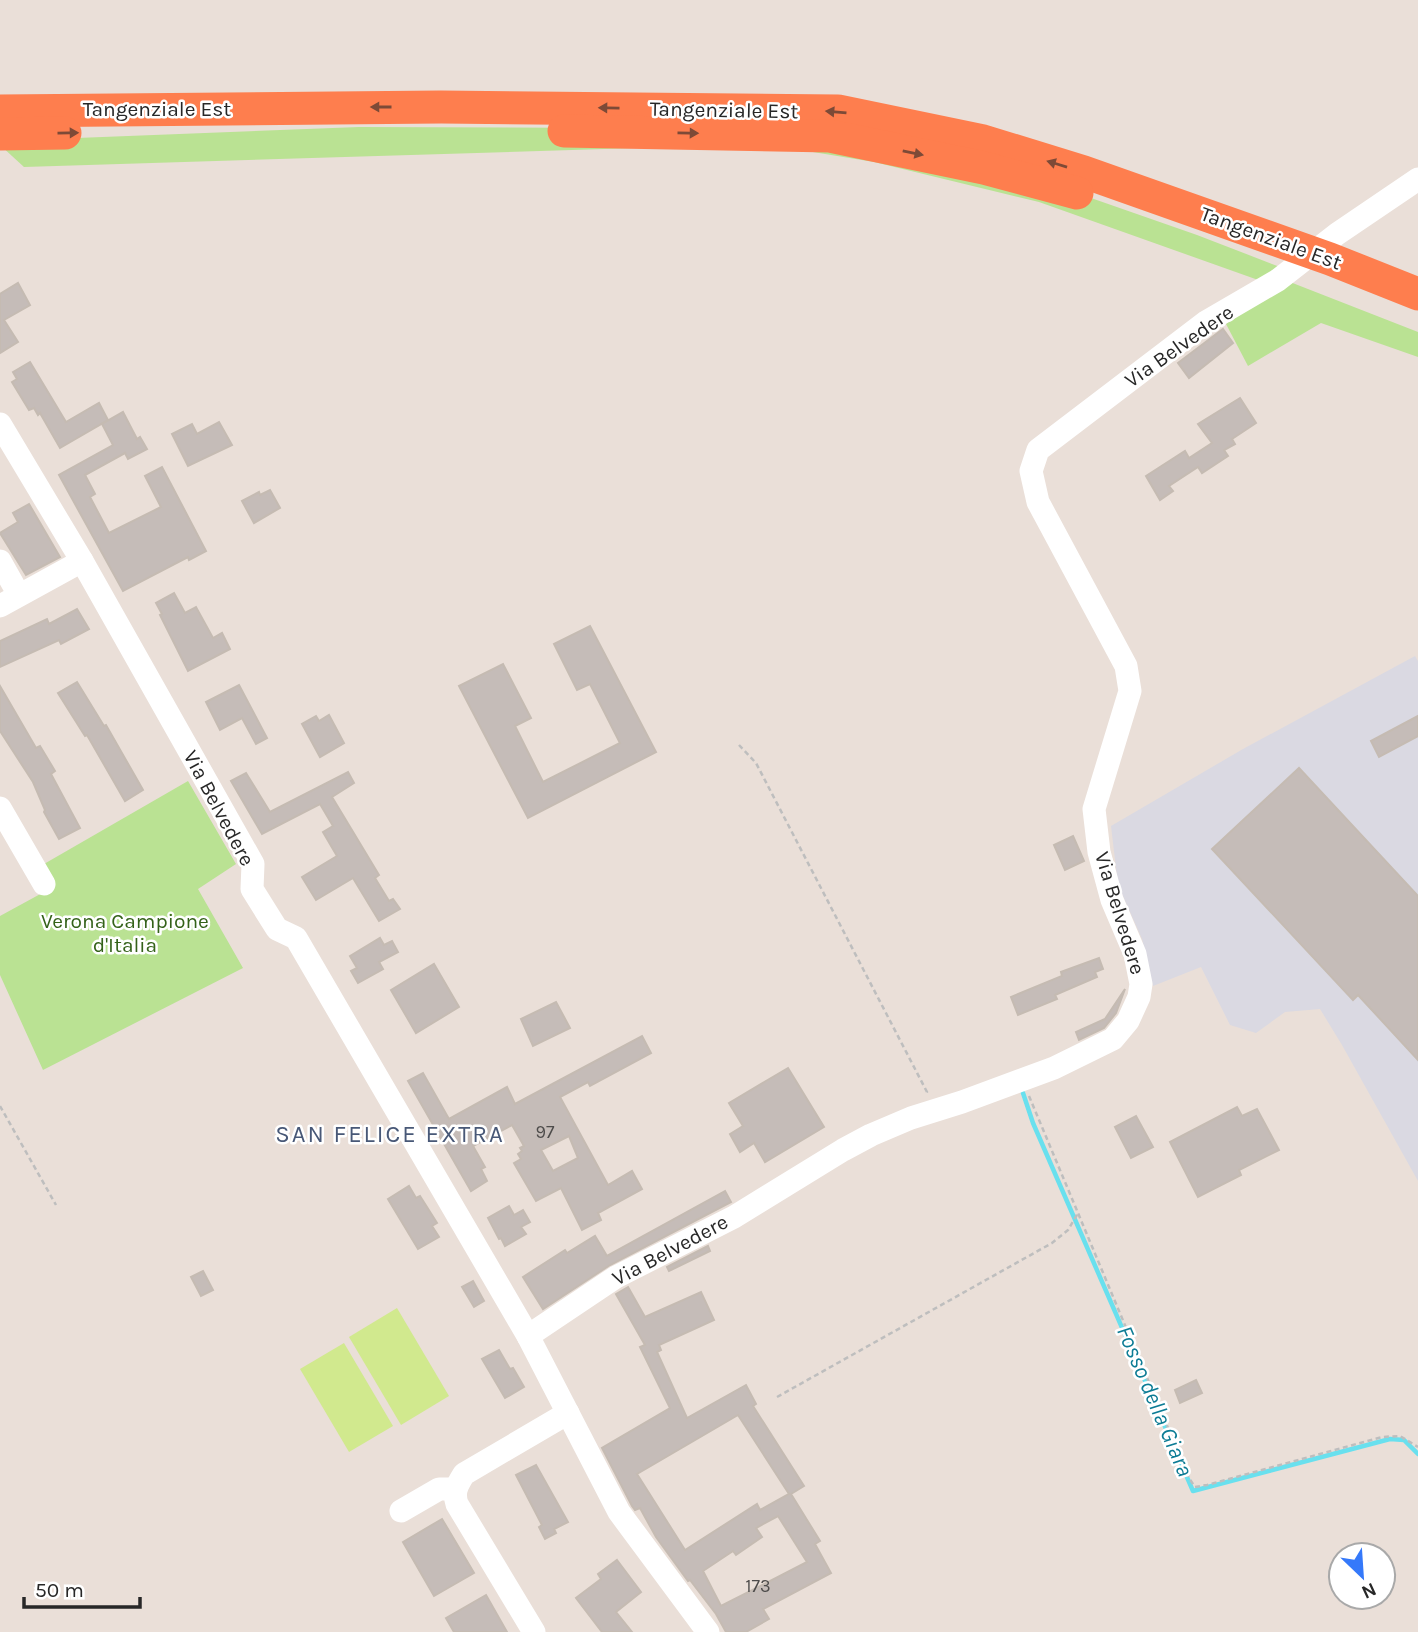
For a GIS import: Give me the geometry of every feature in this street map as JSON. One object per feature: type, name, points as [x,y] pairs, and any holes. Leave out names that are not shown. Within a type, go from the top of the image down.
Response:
[{"type":"highway","name":"Tangenziale Est","points":[[0,111],[442,107],[838,111],[983,141],[1084,172],[1322,267],[1418,293]]},
{"type":"highway","name":"Tangenziale Est","points":[[0,134],[460,129],[830,136],[984,168],[1278,251]]},
{"type":"highway","name":"Tangenziale Est","points":[[1322,267],[1418,317]]},
{"type":"street","name":"Via Belvedere","points":[[528,1336],[616,1277],[734,1217],[843,1150],[911,1118],[1054,1068],[1113,1039],[1128,1021],[1139,997],[1141,984],[1135,954],[1112,900],[1099,852],[1094,809],[1130,691],[1126,666],[1038,502],[1031,471],[1038,450],[1206,322],[1278,280],[1338,234],[1418,179]]},
{"type":"street","name":"Via Belvedere","points":[[0,424],[82,561],[253,864],[252,889],[276,929],[296,938],[528,1336],[619,1512],[708,1632]]},
{"type":"street","points":[[0,561],[10,601],[82,561]]},
{"type":"street","points":[[0,808],[44,884]]},
{"type":"street","points":[[534,1632],[454,1495],[464,1474],[568,1413]]},
{"type":"street","points":[[401,1511],[439,1489],[456,1489]]},
{"type":"path","points":[[739,745],[756,763],[927,1092],[911,1118]]},
{"type":"path","points":[[1022,1080],[1189,1478],[1195,1486],[1207,1486],[1382,1437],[1400,1436],[1418,1447]]},
{"type":"path","points":[[0,1106],[56,1205]]},
{"type":"path","points":[[777,1397],[1052,1243],[1068,1230],[1078,1213]]},
{"type":"shaded area","points":[[1415,656],[1418,661],[1418,1181],[1320,1009],[1285,1012],[1256,1033],[1230,1025],[1201,967],[1153,986],[1142,939],[1118,885],[1111,826],[1243,749]]},
{"type":"green space","points":[[359,127],[608,128],[793,134],[1028,176],[1280,267],[1261,281],[1039,202],[874,162],[764,144],[24,167],[0,145],[0,141]]},
{"type":"green space","points":[[1290,282],[1418,332],[1418,357],[1321,323],[1248,366],[1226,324]]},
{"type":"green space","name":"Verona Campione d'Italia","points":[[188,781],[236,864],[198,889],[243,968],[43,1070],[0,975],[0,916],[55,886],[44,864]]},
{"type":"green space","points":[[397,1308],[449,1396],[401,1425],[349,1337]]},
{"type":"green space","points":[[344,1343],[393,1426],[349,1452],[300,1369]]},
{"type":"building","points":[[18,283],[30,305],[4,320],[18,342],[0,353],[0,294]]},
{"type":"building","points":[[1223,329],[1233,343],[1189,378],[1178,363]]},
{"type":"building","points":[[30,362],[66,422],[99,403],[108,420],[60,448],[40,413],[38,415],[34,408],[29,410],[12,382],[17,379],[13,372]]},
{"type":"building","points":[[1240,398],[1256,423],[1232,439],[1235,444],[1224,450],[1228,456],[1202,473],[1198,467],[1169,486],[1173,491],[1160,500],[1146,476],[1185,451],[1189,458],[1212,443],[1198,424]]},
{"type":"building","points":[[123,412],[137,439],[140,437],[147,449],[128,459],[125,453],[85,475],[95,494],[90,497],[109,533],[161,507],[145,476],[162,467],[206,551],[189,560],[188,557],[123,591],[59,475],[113,445],[102,424]]},
{"type":"building","points":[[219,422],[232,445],[188,466],[172,434],[192,424],[197,434]]},
{"type":"building","points":[[270,490],[280,508],[254,523],[242,501],[259,492],[260,495]]},
{"type":"building","points":[[29,504],[60,557],[26,575],[0,533],[18,522],[13,513]]},
{"type":"building","points":[[174,593],[185,613],[196,607],[213,638],[222,633],[230,649],[188,671],[156,603]]},
{"type":"building","points":[[77,609],[89,629],[61,644],[59,640],[0,667],[0,641],[47,619],[49,624]]},
{"type":"building","points":[[590,626],[656,752],[528,818],[459,686],[503,664],[531,718],[515,726],[543,782],[620,743],[590,684],[577,690],[554,644]]},
{"type":"building","points":[[77,682],[104,726],[106,725],[143,790],[125,801],[87,735],[85,736],[58,693]]},
{"type":"building","points":[[239,685],[267,738],[256,744],[242,718],[220,730],[206,702]]},
{"type":"building","points":[[0,686],[36,748],[40,746],[55,771],[51,774],[80,828],[59,839],[44,812],[33,782],[0,731]]},
{"type":"building","points":[[329,715],[344,743],[320,757],[302,724],[316,716],[319,721]]},
{"type":"building","points":[[1418,716],[1418,736],[1379,757],[1371,741]]},
{"type":"building","points":[[1299,768],[1418,896],[1418,1060],[1358,995],[1353,1000],[1212,849]]},
{"type":"building","points":[[348,772],[354,783],[332,797],[379,875],[375,878],[389,901],[393,899],[400,909],[379,921],[353,878],[316,900],[302,877],[337,856],[323,832],[333,826],[320,804],[262,834],[231,781],[246,773],[270,812]]},
{"type":"building","points":[[1073,836],[1084,861],[1065,870],[1054,845]]},
{"type":"building","points":[[380,938],[384,945],[392,941],[398,952],[379,962],[383,969],[358,983],[351,971],[357,968],[350,956]]},
{"type":"building","points":[[1099,958],[1103,969],[1095,972],[1097,977],[1055,995],[1057,999],[1018,1015],[1011,997],[1062,976],[1061,972]]},
{"type":"building","points":[[434,964],[459,1007],[416,1033],[391,990]]},
{"type":"building","points":[[1125,989],[1116,1013],[1104,1028],[1079,1040],[1076,1032],[1105,1019]]},
{"type":"building","points":[[556,1002],[570,1028],[533,1046],[521,1019]]},
{"type":"building","points":[[642,1036],[651,1053],[590,1086],[588,1082],[560,1097],[608,1185],[632,1171],[642,1189],[598,1213],[601,1220],[582,1230],[561,1188],[536,1201],[514,1163],[521,1159],[518,1154],[524,1146],[512,1125],[473,1146],[485,1167],[481,1169],[487,1181],[471,1191],[408,1081],[423,1073],[449,1119],[507,1087],[515,1104]],"holes":[[[569,1136],[578,1158],[553,1171],[541,1150]]]},
{"type":"building","points":[[788,1068],[824,1127],[765,1162],[754,1143],[740,1152],[730,1134],[743,1126],[729,1103]]},
{"type":"building","points":[[1237,1107],[1242,1116],[1257,1109],[1279,1150],[1239,1170],[1241,1175],[1198,1197],[1170,1142]]},
{"type":"building","points":[[1136,1116],[1153,1147],[1131,1158],[1115,1127]]},
{"type":"building","points":[[409,1186],[416,1198],[420,1196],[437,1223],[432,1226],[439,1237],[418,1249],[388,1199]]},
{"type":"building","points":[[725,1191],[731,1202],[610,1265],[543,1309],[523,1277],[565,1250],[567,1253],[595,1236],[607,1256]]},
{"type":"building","points":[[509,1206],[514,1215],[523,1210],[530,1222],[521,1227],[526,1234],[505,1246],[488,1218]]},
{"type":"building","points":[[708,1246],[710,1251],[669,1271],[667,1267]]},
{"type":"building","points":[[203,1271],[213,1290],[201,1296],[191,1277]]},
{"type":"building","points":[[473,1281],[484,1301],[474,1307],[462,1287]]},
{"type":"building","points":[[628,1287],[645,1317],[701,1292],[714,1320],[659,1345],[661,1350],[657,1352],[687,1418],[746,1385],[756,1404],[753,1406],[804,1486],[791,1494],[820,1541],[815,1544],[831,1573],[763,1609],[769,1619],[746,1632],[726,1632],[716,1614],[656,1537],[640,1508],[635,1510],[632,1506],[602,1448],[670,1408],[640,1347],[645,1345],[616,1294]],"holes":[[[738,1415],[789,1494],[760,1510],[757,1504],[685,1550],[637,1474]],[[778,1516],[807,1562],[721,1606],[703,1571],[733,1551],[736,1555],[762,1537],[756,1528]]]},
{"type":"building","points":[[499,1350],[524,1387],[505,1398],[482,1359]]},
{"type":"building","points":[[1196,1380],[1202,1393],[1180,1403],[1175,1390]]},
{"type":"building","points":[[536,1465],[568,1522],[554,1529],[556,1533],[545,1539],[539,1527],[542,1525],[516,1475]]},
{"type":"building","points":[[442,1519],[474,1573],[434,1596],[403,1542]]},
{"type":"building","points":[[617,1560],[641,1592],[616,1612],[632,1632],[602,1632],[576,1598],[601,1579],[598,1574]]},
{"type":"building","points":[[486,1595],[507,1632],[454,1632],[446,1618]]},
{"type":"waterway","name":"Fosso della Giara","points":[[1023,1093],[1033,1123],[1193,1491],[1390,1439],[1404,1440],[1418,1454]]},
{"type":"district","name":"SAN FELICE EXTRA","points":[[390,1134]]}]
